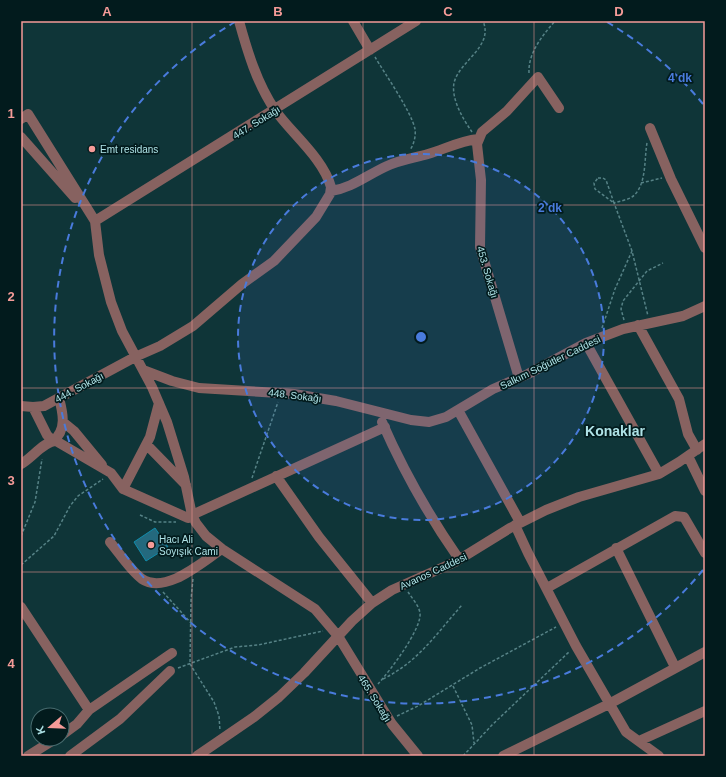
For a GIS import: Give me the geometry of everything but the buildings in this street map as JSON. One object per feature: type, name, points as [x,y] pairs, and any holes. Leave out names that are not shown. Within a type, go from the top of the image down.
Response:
[{"type":"street","points":[[239,21],[256,70],[275,110],[296,134],[315,160],[330,183],[331,191],[349,186],[380,169],[405,158],[426,154],[462,142],[478,140],[482,132],[507,111],[538,77],[559,108]]},
{"type":"street","points":[[353,21],[370,50]]},
{"type":"street","name":"447. Sokağı","points":[[95,221],[416,21]]},
{"type":"street","points":[[21,119],[28,114],[95,221],[99,255],[107,287],[122,331],[159,402],[173,440],[186,486],[190,517]]},
{"type":"street","points":[[650,128],[671,179],[705,248]]},
{"type":"street","points":[[21,137],[95,221]]},
{"type":"street","name":"453. Sokağı","points":[[478,140],[477,148],[480,180],[480,247],[519,378]]},
{"type":"street","name":"444. Sokağı","points":[[21,406],[44,406],[188,330],[242,284],[274,261],[316,217],[331,191]]},
{"type":"street","name":"Salkım Söğütler Caddesi","points":[[446,417],[493,389],[519,378],[600,337],[638,324],[682,316],[705,306]]},
{"type":"street","points":[[638,324],[679,399],[688,434],[701,447]]},
{"type":"street","points":[[586,343],[659,474]]},
{"type":"street","name":"448. Sokağı","points":[[143,370],[172,381],[199,388],[225,391],[282,392],[336,401],[423,422],[446,417]]},
{"type":"street","points":[[21,464],[59,436],[62,422],[59,398]]},
{"type":"street","points":[[123,489],[147,445],[154,428],[159,402]]},
{"type":"street","points":[[33,407],[47,435],[53,441],[59,442],[107,470]]},
{"type":"street","points":[[458,410],[518,523],[528,553],[548,588],[576,646],[609,704],[626,732],[659,756]]},
{"type":"street","points":[[379,412],[421,501],[459,559]]},
{"type":"street","points":[[62,422],[74,431],[123,489],[190,517],[385,427]]},
{"type":"street","points":[[147,445],[186,486]]},
{"type":"street","name":"Avanos Caddesi","points":[[201,755],[279,697],[335,632],[372,603],[402,585],[459,559],[518,523],[568,500],[659,474],[701,447]]},
{"type":"street","points":[[688,456],[705,491]]},
{"type":"street","points":[[276,476],[319,537],[372,603]]},
{"type":"street","name":"465. Sokağı","points":[[190,517],[206,536],[222,549],[315,609],[335,632],[389,720],[418,756]]},
{"type":"street","points":[[548,588],[672,517],[684,517],[705,553]]},
{"type":"street","points":[[110,542],[140,578],[154,583],[172,581],[222,549]]},
{"type":"street","points":[[616,548],[675,667]]},
{"type":"street","points":[[21,607],[89,710]]},
{"type":"street","points":[[503,756],[609,704],[705,652]]},
{"type":"street","points":[[70,729],[77,724],[89,710],[172,653]]},
{"type":"street","points":[[70,756],[120,719],[170,671]]},
{"type":"street","points":[[639,741],[705,711]]},
{"type":"street","points":[[28,756],[42,747]]},
{"type":"path","points":[[478,140],[461,113],[454,88],[455,80],[460,71],[479,48],[484,39],[485,30],[483,21]]},
{"type":"path","points":[[532,85],[529,69],[531,56],[555,21]]},
{"type":"path","points":[[370,50],[395,88],[414,127],[414,142],[405,158]]},
{"type":"path","points":[[614,203],[633,196],[639,189],[650,128]]},
{"type":"path","points":[[614,203],[595,189],[594,183],[598,178],[602,177],[606,180],[632,251],[650,322]]},
{"type":"path","points":[[641,183],[656,179],[671,179]]},
{"type":"path","points":[[600,337],[615,288],[632,251]]},
{"type":"path","points":[[626,328],[622,306],[647,271],[663,263]]},
{"type":"path","points":[[248,489],[282,392]]},
{"type":"path","points":[[21,536],[34,502],[44,447]]},
{"type":"path","points":[[21,565],[54,536],[70,506],[78,496],[107,470]]},
{"type":"path","points":[[140,515],[160,523],[172,523],[190,517]]},
{"type":"path","points":[[197,565],[191,591],[190,664],[217,709],[220,722],[218,741]]},
{"type":"path","points":[[154,583],[191,623]]},
{"type":"path","points":[[402,585],[418,607],[420,617],[404,649],[382,680],[401,669],[418,656],[462,605]]},
{"type":"path","points":[[389,720],[418,706],[452,685],[565,622]]},
{"type":"path","points":[[170,671],[235,647],[335,632]]},
{"type":"path","points":[[463,756],[474,743],[576,646]]},
{"type":"path","points":[[452,685],[472,725],[474,743]]},
{"type":"place","name":"Emt residans","points":[[92,149]]},
{"type":"place","name":"Hacı Ali Soyışık Cami","points":[[151,545]]},
{"type":"district","name":"Konaklar","points":[[615,431]]}]
